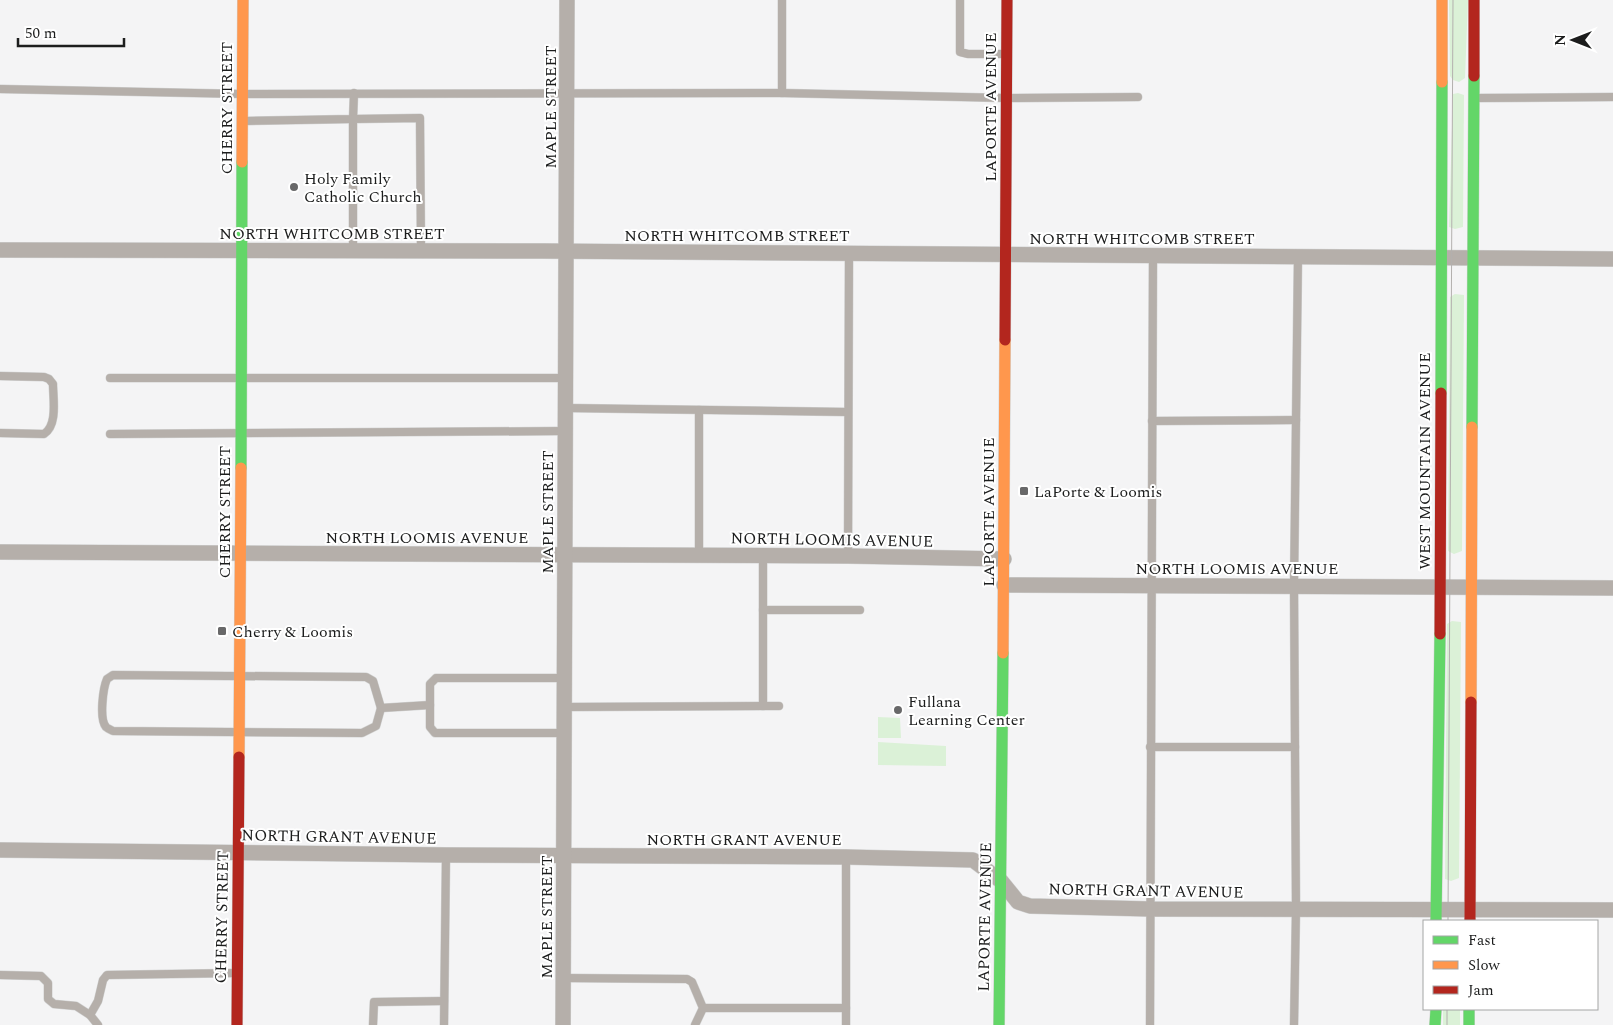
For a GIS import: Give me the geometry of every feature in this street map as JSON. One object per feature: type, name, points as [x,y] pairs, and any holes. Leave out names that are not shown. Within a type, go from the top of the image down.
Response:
[{"type":"street","name":"CHERRY STREET","points":[[237,1025],[243,0]]},
{"type":"street","name":"MAPLE STREET","points":[[563,1025],[567,0]]},
{"type":"street","name":"LAPORTE AVENUE","points":[[999,1025],[1004,585],[1006,0]]},
{"type":"street","name":"WEST MOUNTAIN AVENUE","points":[[1436,915],[1440,586],[1442,0]]},
{"type":"street","points":[[1470,915],[1474,0]]},
{"type":"street","name":"NORTH WHITCOMB STREET","points":[[0,250],[566,251],[1613,259]]},
{"type":"street","name":"NORTH LOOMIS AVENUE","points":[[0,552],[763,555],[1004,559]]},
{"type":"street","name":"NORTH LOOMIS AVENUE","points":[[1004,585],[1613,588]]},
{"type":"street","name":"NORTH GRANT AVENUE","points":[[0,850],[846,857],[973,860],[1001,881],[1018,902],[1030,906],[1150,909],[1296,909],[1436,915],[1613,910]]},
{"type":"street","points":[[1436,1010],[1436,1025]]},
{"type":"street","points":[[1469,1010],[1469,1025]]},
{"type":"lane","points":[[782,0],[782,93]]},
{"type":"lane","points":[[960,0],[960,52],[968,54],[1006,54]]},
{"type":"lane","points":[[0,89],[242,94],[568,92],[782,93],[1006,98],[1138,97]]},
{"type":"lane","points":[[353,250],[354,94]]},
{"type":"lane","points":[[1474,98],[1613,97]]},
{"type":"lane","points":[[243,121],[420,118],[421,251]]},
{"type":"lane","points":[[848,556],[849,253]]},
{"type":"lane","points":[[1150,1025],[1152,255]]},
{"type":"lane","points":[[1294,1025],[1296,909],[1294,586],[1298,256]]},
{"type":"lane","points":[[0,376],[44,377],[50,379],[53,384],[53,424],[50,431],[44,434],[0,433]]},
{"type":"lane","points":[[110,378],[566,378]]},
{"type":"lane","points":[[566,408],[848,412]]},
{"type":"lane","points":[[699,410],[699,556]]},
{"type":"lane","points":[[1152,421],[1296,420]]},
{"type":"lane","points":[[110,434],[565,432]]},
{"type":"lane","points":[[763,555],[763,706]]},
{"type":"lane","points":[[763,610],[860,610]]},
{"type":"lane","points":[[113,676],[239,676],[366,677],[372,681],[381,708],[376,726],[362,733],[113,731],[106,727],[103,720],[104,686],[107,679],[113,676]]},
{"type":"lane","points":[[564,678],[436,678],[430,684],[430,727],[435,733],[564,733]]},
{"type":"lane","points":[[381,708],[430,705]]},
{"type":"lane","points":[[565,707],[779,706]]},
{"type":"lane","points":[[1150,747],[1295,748]]},
{"type":"lane","points":[[444,1025],[446,855]]},
{"type":"lane","points":[[846,857],[846,1025]]},
{"type":"lane","points":[[90,1015],[98,1001],[103,980],[107,975],[237,973]]},
{"type":"lane","points":[[0,975],[41,976],[48,983],[48,999],[54,1004],[76,1006],[90,1015],[98,1025]]},
{"type":"lane","points":[[562,978],[687,979],[692,982],[702,1008],[695,1025]]},
{"type":"lane","points":[[373,1025],[374,1002],[444,1001]]},
{"type":"lane","points":[[702,1008],[846,1008]]},
{"type":"green space","points":[[1449,0],[1468,0],[1465,78],[1459,82],[1453,80],[1450,76]]},
{"type":"green space","points":[[1453,94],[1464,95],[1463,227],[1455,229],[1449,227]]},
{"type":"green space","points":[[1455,294],[1464,295],[1462,551],[1454,554],[1448,551],[1450,297]]},
{"type":"green space","points":[[1452,621],[1461,622],[1459,878],[1451,881],[1445,879],[1447,624]]},
{"type":"green space","points":[[878,717],[900,718],[901,738],[878,738]]},
{"type":"green space","points":[[878,742],[946,746],[946,766],[878,765]]},
{"type":"green space","points":[[1443,1010],[1460,1010],[1460,1025],[1443,1025]]},
{"type":"tram line","points":[[1448,920],[1453,0]]},
{"type":"tram line","points":[[1447,1010],[1447,1025]]},
{"type":"traffic: fast","points":[[1472,427],[1474,76]]},
{"type":"traffic: fast","points":[[1441,393],[1442,82]]},
{"type":"traffic: fast","points":[[241,468],[242,162]]},
{"type":"traffic: fast","points":[[1436,920],[1440,634]]},
{"type":"traffic: fast","points":[[999,1025],[1003,653]]},
{"type":"traffic: fast","points":[[1435,1025],[1436,1010]]},
{"type":"traffic: fast","points":[[1469,1010],[1469,1025]]},
{"type":"traffic: slow","points":[[242,162],[243,0]]},
{"type":"traffic: slow","points":[[1442,0],[1442,82]]},
{"type":"traffic: slow","points":[[1003,653],[1005,340]]},
{"type":"traffic: slow","points":[[1471,702],[1472,427]]},
{"type":"traffic: slow","points":[[239,757],[241,468]]},
{"type":"traffic: jam","points":[[1005,340],[1007,0]]},
{"type":"traffic: jam","points":[[1474,0],[1474,76]]},
{"type":"traffic: jam","points":[[1440,634],[1441,393]]},
{"type":"traffic: jam","points":[[1470,920],[1471,702]]},
{"type":"traffic: jam","points":[[237,1025],[239,757]]},
{"type":"place","name":"Holy Family Catholic Church","points":[[294,187]]},
{"type":"place","name":"LaPorte & Loomis","points":[[1024,491]]},
{"type":"place","name":"Cherry & Loomis","points":[[222,631]]},
{"type":"place","name":"Fullana Learning Center","points":[[898,710]]}]
